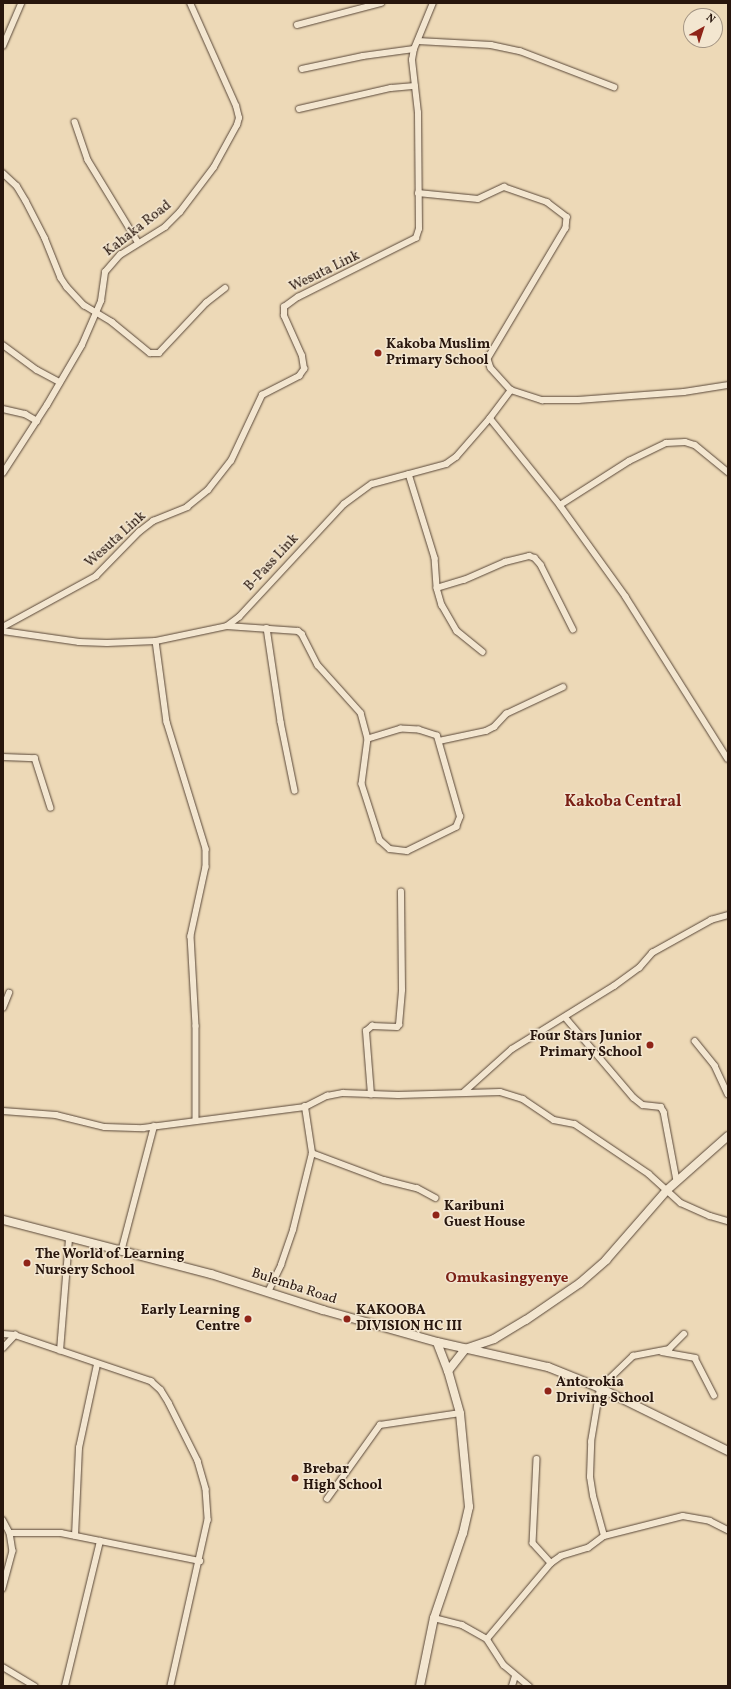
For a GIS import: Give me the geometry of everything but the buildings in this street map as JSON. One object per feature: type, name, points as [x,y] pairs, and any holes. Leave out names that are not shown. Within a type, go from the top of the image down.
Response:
[{"type":"main road","points":[[448,1371],[466,1349],[494,1339],[526,1320],[580,1283],[606,1260],[667,1190],[728,1136]]},
{"type":"main road","name":"Bulemba Road","points":[[3,1220],[121,1252],[211,1274],[437,1342],[548,1366],[600,1388],[728,1451]]},
{"type":"main road","points":[[420,1686],[434,1618],[468,1515],[460,1413],[448,1371],[437,1342]]},
{"type":"street","name":"Kahaka Road","points":[[3,473],[37,421],[60,382],[97,312],[102,301],[104,272],[120,255],[165,226],[190,201],[214,167],[239,118],[236,106],[190,3]]},
{"type":"street","points":[[297,25],[382,3]]},
{"type":"street","name":"Wesuta Link","points":[[3,627],[96,576],[139,532],[153,521],[187,507],[208,490],[231,461],[262,395],[299,376],[304,369],[302,356],[284,316],[284,307],[321,285],[412,242],[418,234],[418,112],[415,86],[414,49],[434,3]]},
{"type":"street","points":[[3,46],[21,4]]},
{"type":"street","points":[[418,41],[492,45],[513,50],[614,86]]},
{"type":"street","points":[[302,70],[363,56],[414,49]]},
{"type":"street","points":[[299,109],[391,88],[415,86]]},
{"type":"street","points":[[75,122],[88,160],[138,242]]},
{"type":"street","points":[[3,173],[17,186],[26,201],[45,238],[60,278],[84,305],[97,312],[154,355],[225,288]]},
{"type":"street","points":[[418,193],[478,199],[504,187],[547,202],[567,217],[566,228],[488,359],[491,368],[511,390],[542,400],[578,400],[684,392],[728,385]]},
{"type":"street","points":[[3,345],[37,370],[60,382]]},
{"type":"street","name":"B-Pass Link","points":[[3,632],[79,642],[156,641],[226,626],[239,617],[344,504],[372,484],[446,464],[456,457],[490,418],[511,390]]},
{"type":"street","points":[[3,409],[25,414],[37,421]]},
{"type":"street","points":[[490,418],[560,505],[655,641],[728,759]]},
{"type":"street","points":[[560,505],[629,461],[666,443],[685,442],[696,445],[728,472]]},
{"type":"street","points":[[409,474],[435,558],[437,588],[449,621],[483,652]]},
{"type":"street","points":[[437,588],[520,557],[535,558],[573,629]]},
{"type":"street","points":[[226,626],[294,629],[302,634],[318,665],[361,713],[368,739],[362,784],[380,840],[390,849],[407,851],[460,823],[439,741],[432,733],[402,729],[368,739]]},
{"type":"street","points":[[268,628],[281,722],[295,791]]},
{"type":"street","points":[[156,641],[167,722],[206,849],[206,867],[191,936],[196,1026],[196,1121]]},
{"type":"street","points":[[439,741],[486,731],[494,727],[506,714],[563,688]]},
{"type":"street","points":[[3,757],[35,758],[51,808]]},
{"type":"street","points":[[371,1095],[366,1031],[372,1026],[396,1027],[399,1025],[402,990],[401,892]]},
{"type":"street","points":[[464,1092],[512,1049],[565,1017],[639,968],[652,953],[704,924],[728,915]]},
{"type":"street","points":[[3,1008],[9,993]]},
{"type":"street","points":[[565,1017],[634,1098],[643,1105],[661,1107],[664,1112],[677,1181]]},
{"type":"street","points":[[695,1040],[715,1066],[728,1094]]},
{"type":"street","points":[[3,1111],[56,1115],[116,1128],[154,1126],[305,1107],[327,1096],[343,1093],[371,1095],[500,1092],[523,1099],[554,1120],[569,1122],[597,1138],[696,1211],[728,1221]]},
{"type":"street","points":[[268,1292],[282,1265],[293,1230],[312,1152],[305,1107]]},
{"type":"street","points":[[121,1252],[154,1126]]},
{"type":"street","points":[[312,1152],[384,1180],[417,1188],[436,1198]]},
{"type":"street","points":[[60,1351],[69,1238]]},
{"type":"street","points":[[3,1334],[15,1335],[151,1381],[161,1390],[169,1403],[198,1461],[206,1489],[208,1520],[200,1561],[184,1621],[171,1686]]},
{"type":"street","points":[[604,1536],[593,1496],[590,1477],[591,1442],[600,1388],[633,1356],[662,1352],[669,1349],[684,1334]]},
{"type":"street","points":[[3,1348],[15,1335]]},
{"type":"street","points":[[662,1352],[675,1356],[695,1358],[714,1395]]},
{"type":"street","points":[[75,1536],[78,1448],[97,1364]]},
{"type":"street","points":[[327,1499],[380,1424],[460,1413]]},
{"type":"street","points":[[537,1459],[533,1543],[551,1563]]},
{"type":"street","points":[[487,1639],[551,1563],[561,1556],[588,1548],[604,1536],[683,1516],[710,1521],[728,1530]]},
{"type":"street","points":[[3,1520],[10,1533],[13,1551],[3,1589]]},
{"type":"street","points":[[10,1533],[42,1531],[75,1536],[200,1561]]},
{"type":"street","points":[[65,1686],[100,1541]]},
{"type":"street","points":[[434,1618],[462,1625],[487,1639],[504,1665],[515,1676],[529,1686]]},
{"type":"street","points":[[3,1667],[32,1685]]},
{"type":"street","points":[[512,1686],[515,1676]]},
{"type":"place","name":"Kakoba Muslim Primary School","points":[[378,353]]},
{"type":"place","name":"Four Stars Junior Primary School","points":[[650,1045]]},
{"type":"place","name":"Karibuni Guest House","points":[[436,1215]]},
{"type":"place","name":"The World of Learning Nursery School","points":[[27,1263]]},
{"type":"place","name":"Early Learning Centre","points":[[248,1319]]},
{"type":"place","name":"KAKOOBA DIVISION HC III","points":[[347,1319]]},
{"type":"place","name":"Antorokia Driving School","points":[[548,1391]]},
{"type":"place","name":"Brebar High School","points":[[295,1478]]},
{"type":"district","name":"Kakoba Central","points":[[623,802]]},
{"type":"district","name":"Omukasingyenye","points":[[507,1279]]}]
